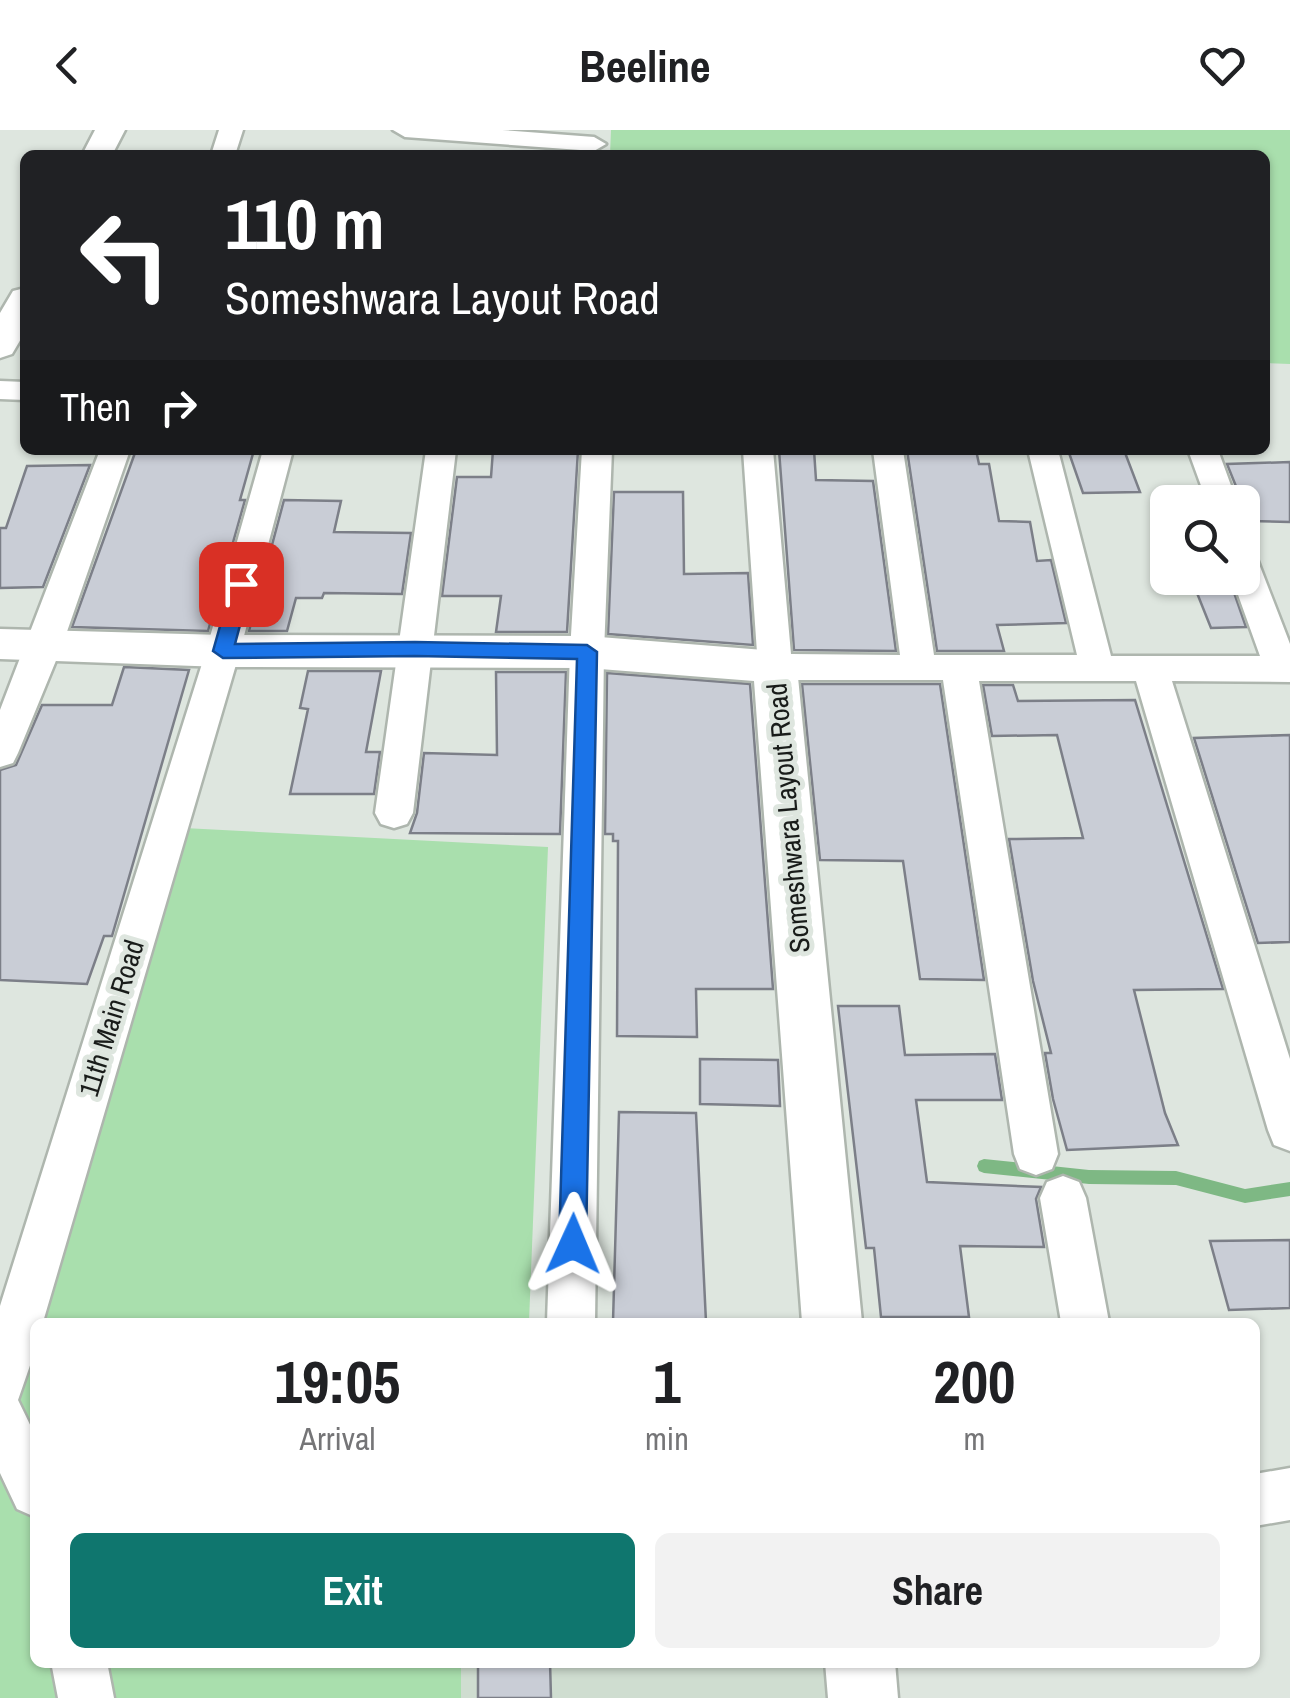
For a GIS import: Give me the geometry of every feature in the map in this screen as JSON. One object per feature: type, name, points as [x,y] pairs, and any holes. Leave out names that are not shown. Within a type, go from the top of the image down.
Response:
[{"type":"street","points":[[405,130],[594,144]]},
{"type":"street","points":[[0,347],[20,308]]},
{"type":"street","points":[[0,753],[45,646],[113,455]]},
{"type":"street","name":"11th Main Road","points":[[0,1385],[223,651],[277,455]]},
{"type":"street","points":[[394,812],[440,455]]},
{"type":"street","points":[[571,1318],[587,652],[597,455]]},
{"type":"street","points":[[758,455],[775,668],[1286,669],[1256,595]]},
{"type":"street","points":[[889,455],[939,668],[1036,1154]]},
{"type":"street","points":[[1044,455],[1098,668]]},
{"type":"street","points":[[1205,455],[1216,485]]},
{"type":"street","name":"Someshwara Layout Road","points":[[0,644],[223,651],[587,652],[775,668],[832,1318]]},
{"type":"street","points":[[1150,668],[1290,1130]]},
{"type":"street","points":[[1063,1198],[1085,1318]]},
{"type":"street","points":[[0,1417],[30,1480]]},
{"type":"street","points":[[1260,1499],[1290,1494]]},
{"type":"street","points":[[79,1668],[86,1698]]},
{"type":"street","points":[[860,1668],[863,1698]]},
{"type":"shaded area","points":[[461,1668],[824,1668],[826,1698],[461,1698]]},
{"type":"green space","points":[[611,130],[1290,130],[1290,364],[1270,363],[1270,150],[610,150]]},
{"type":"green space","points":[[184,828],[548,847],[529,1318],[36,1318]]},
{"type":"green space","points":[[30,1338],[30,1668],[461,1668],[461,1698],[0,1698],[0,1437]]},
{"type":"building","points":[[134,455],[253,455],[240,500],[245,500],[208,631],[72,627]]},
{"type":"building","points":[[493,455],[578,455],[567,632],[496,632],[501,596],[442,596],[457,477],[491,477]]},
{"type":"building","points":[[779,455],[814,455],[816,480],[873,481],[896,651],[794,650]]},
{"type":"building","points":[[908,455],[977,455],[979,464],[989,464],[999,521],[1030,522],[1037,561],[1051,560],[1066,623],[997,625],[1004,651],[937,651]]},
{"type":"building","points":[[1070,455],[1126,455],[1140,492],[1083,493]]},
{"type":"building","points":[[1290,462],[1290,522],[1260,521],[1260,485],[1235,485],[1227,464]]},
{"type":"building","points":[[90,465],[43,587],[0,588],[0,528],[6,528],[27,466]]},
{"type":"building","points":[[614,492],[683,492],[684,574],[748,573],[753,645],[608,634]]},
{"type":"building","points":[[284,500],[341,501],[334,532],[411,533],[402,594],[324,593],[322,598],[296,598],[287,631],[249,631]]},
{"type":"building","points":[[1198,595],[1235,595],[1246,627],[1211,628]]},
{"type":"building","points":[[124,667],[189,670],[112,936],[104,936],[87,984],[0,980],[0,770],[16,765],[42,705],[112,705]]},
{"type":"building","points":[[308,671],[381,671],[366,752],[380,752],[374,794],[290,794],[308,709],[300,708]]},
{"type":"building","points":[[496,672],[566,672],[560,834],[410,833],[417,813],[424,753],[497,755]]},
{"type":"building","points":[[607,673],[750,684],[773,989],[696,989],[697,1037],[617,1036],[618,841],[613,841],[613,834],[605,834]]},
{"type":"building","points":[[802,684],[940,684],[984,980],[920,979],[903,861],[820,860]]},
{"type":"building","points":[[983,685],[1013,685],[1018,701],[1135,700],[1223,989],[1134,990],[1165,1113],[1178,1145],[1067,1150],[1053,1099],[1045,1053],[1051,1053],[1033,981],[1009,839],[1083,838],[1057,735],[992,736]]},
{"type":"building","points":[[1290,735],[1290,942],[1258,943],[1194,738]]},
{"type":"building","points":[[838,1006],[899,1006],[905,1055],[995,1054],[1002,1100],[916,1100],[927,1182],[1041,1187],[1036,1199],[1044,1247],[960,1246],[969,1317],[881,1317],[874,1248],[866,1248]]},
{"type":"building","points":[[700,1059],[778,1060],[780,1106],[700,1104]]},
{"type":"building","points":[[619,1112],[696,1113],[706,1318],[613,1318]]},
{"type":"building","points":[[1290,1240],[1290,1308],[1229,1310],[1210,1241]]},
{"type":"building","points":[[478,1668],[550,1668],[551,1698],[478,1698]]},
{"type":"waterway","points":[[984,1166],[1089,1177],[1176,1178],[1245,1196],[1290,1189]]},
{"type":"route","points":[[241,584],[223,651],[587,652],[573,1244]]}]
